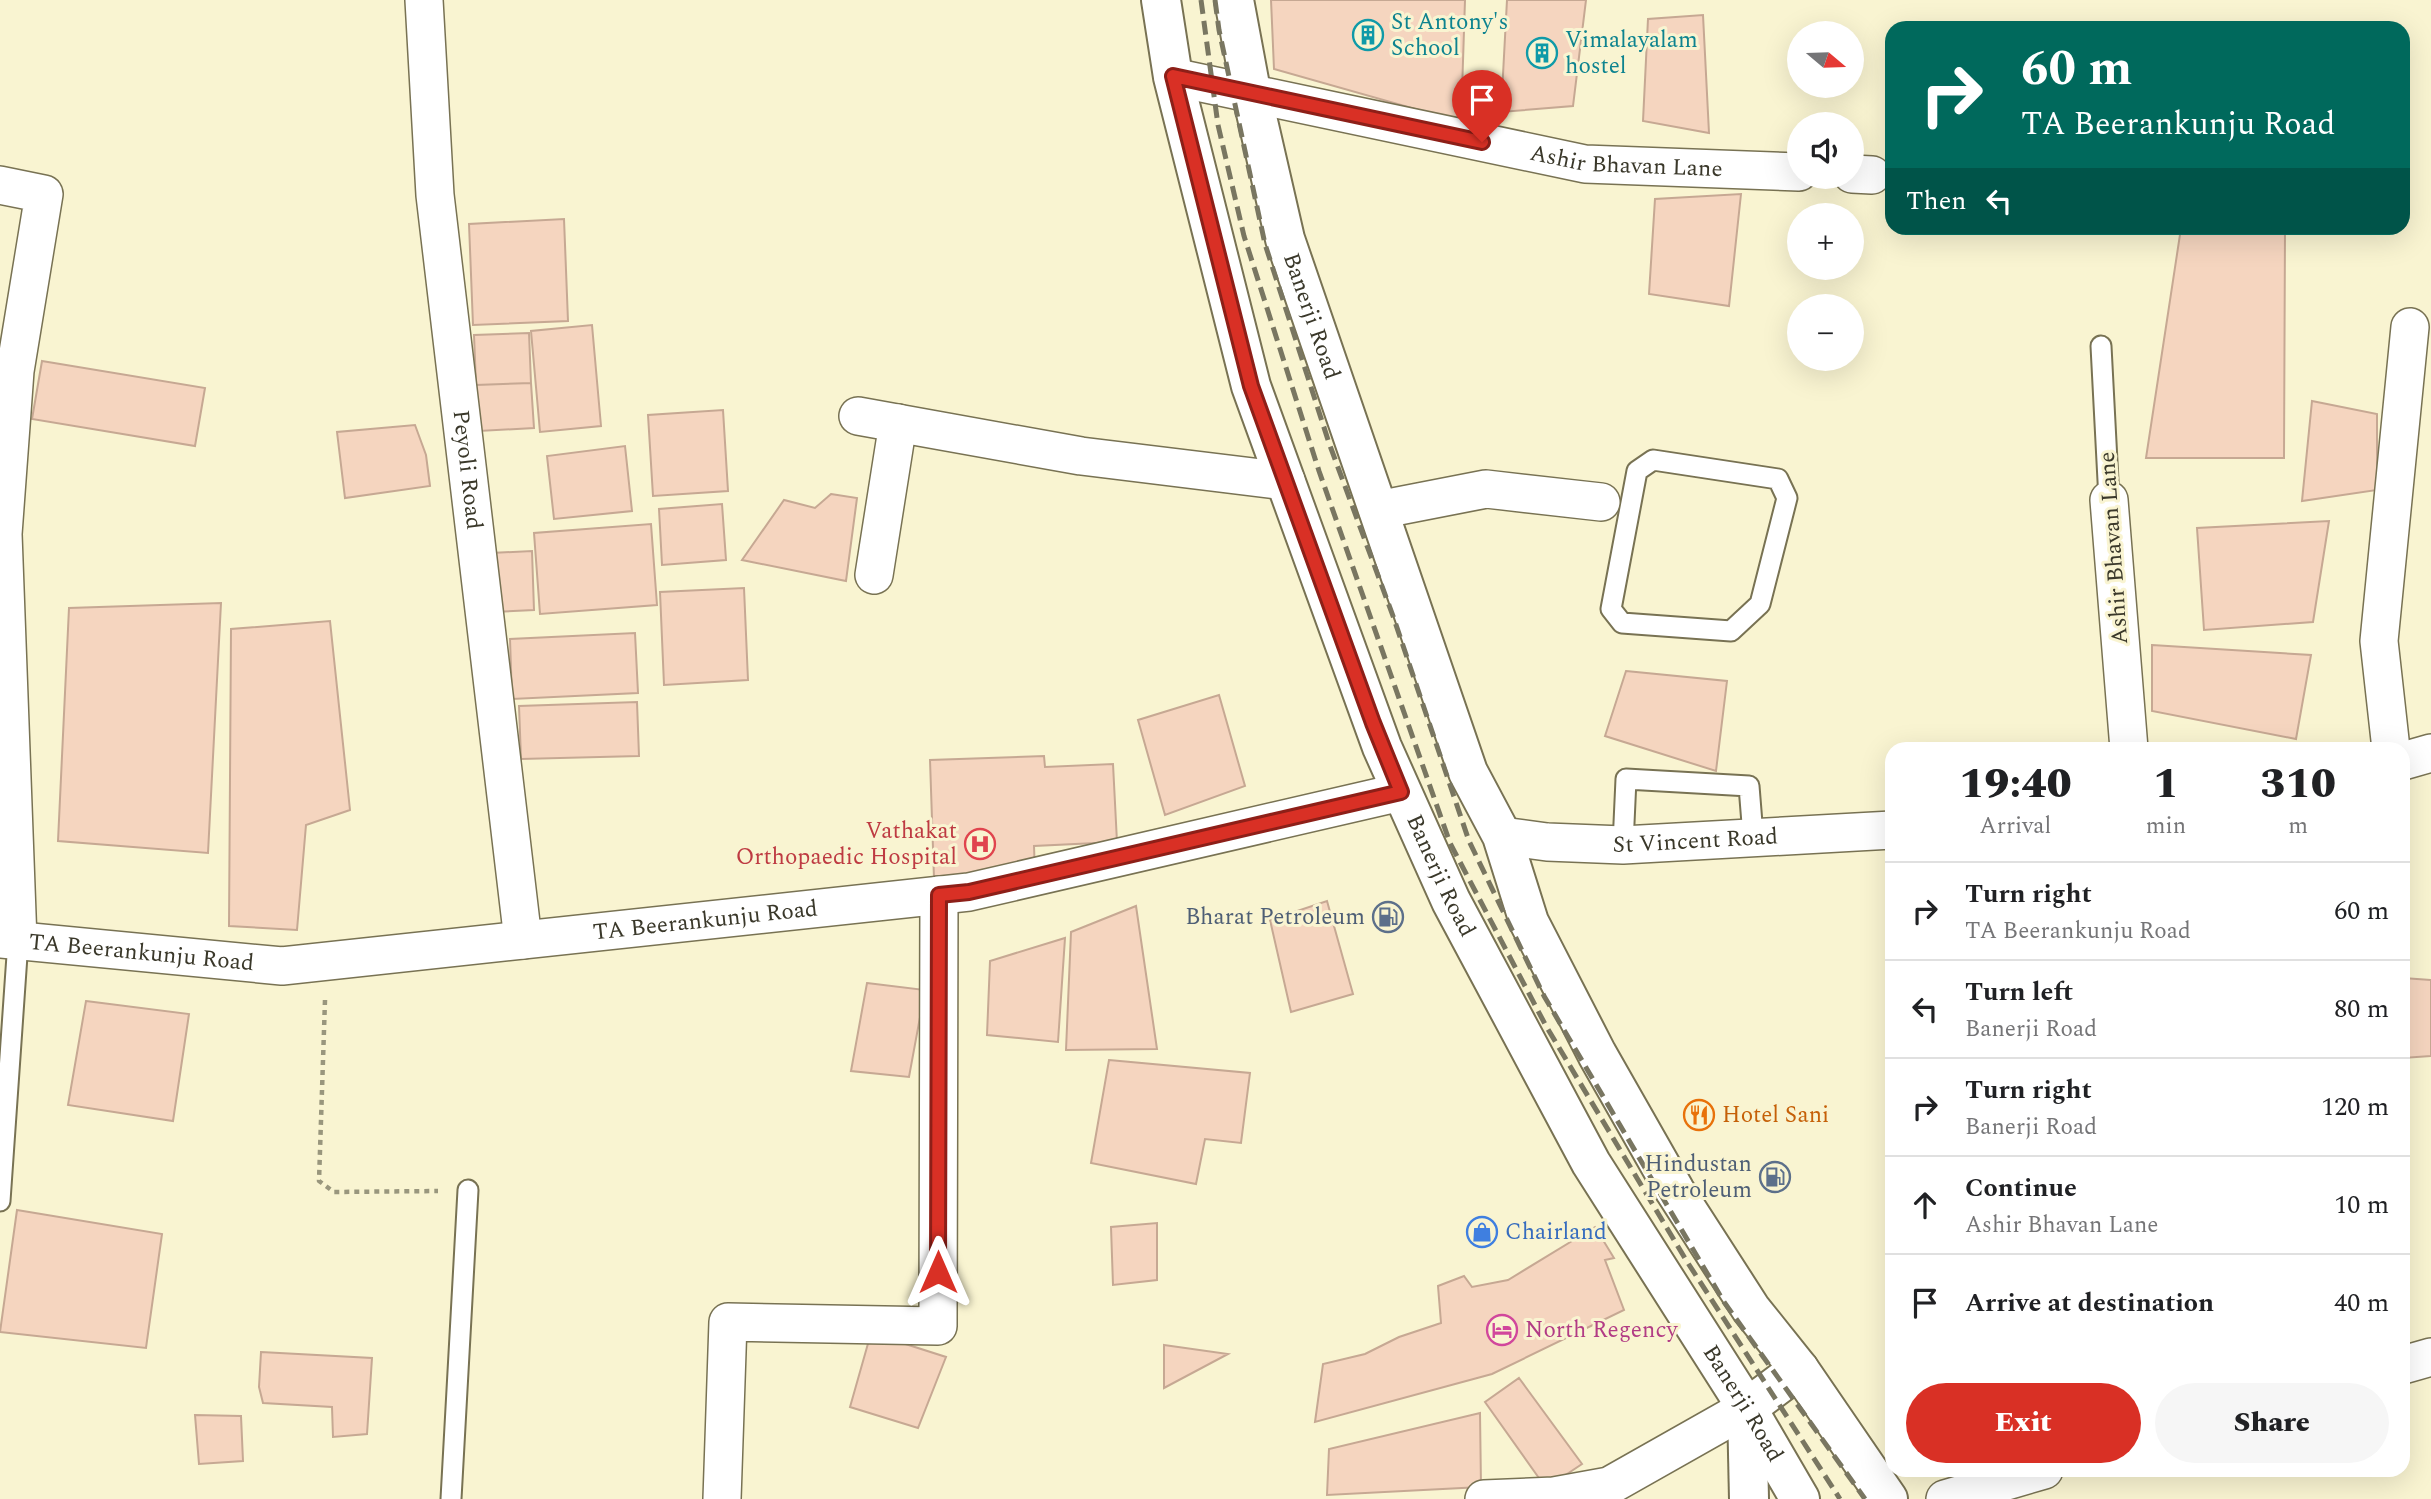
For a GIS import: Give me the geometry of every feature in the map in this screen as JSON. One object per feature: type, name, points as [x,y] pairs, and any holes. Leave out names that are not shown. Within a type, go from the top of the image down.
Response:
[{"type":"main road","name":"Banerji Road","points":[[1161,0],[1173,76],[1251,386],[1377,734],[1401,792],[1451,901],[1591,1163],[1747,1408],[1800,1499]]},
{"type":"main road","name":"Banerji Road","points":[[1234,0],[1251,91],[1285,239],[1468,772],[1502,836],[1529,922],[1597,1054],[1682,1201],[1751,1309],[1799,1369],[1888,1499]]},
{"type":"main road","points":[[1749,1499],[1747,1408],[1799,1369]]},
{"type":"street","name":"Peyoli Road","points":[[424,0],[435,195],[523,940]]},
{"type":"street","points":[[1173,76],[1251,91]]},
{"type":"street","name":"Ashir Bhavan Lane","points":[[1251,91],[1585,164],[1787,172]]},
{"type":"street","points":[[0,185],[44,194],[15,371],[3,534],[9,940]]},
{"type":"street","points":[[2390,742],[2379,641],[2410,327]]},
{"type":"street","points":[[858,416],[1081,456],[1286,481]]},
{"type":"street","points":[[874,575],[898,423]]},
{"type":"street","points":[[1378,510],[1486,489],[1615,504]]},
{"type":"street","name":"Ashir Bhavan Lane","points":[[2109,500],[2129,742]]},
{"type":"street","points":[[2410,759],[2431,753]]},
{"type":"street","name":"TA Beerankunju Road","points":[[9,940],[282,965],[326,961],[969,892],[1401,792]]},
{"type":"street","name":"St Vincent Road","points":[[1502,836],[1547,842],[1623,845],[1885,830]]},
{"type":"street","points":[[722,1499],[729,1322],[938,1326],[939,895]]},
{"type":"street","points":[[2410,1363],[2431,1357]]},
{"type":"street","points":[[1484,1499],[1554,1496],[1609,1486],[1747,1408]]},
{"type":"street","points":[[1945,1499],[2020,1477]]},
{"type":"lane","name":"Ashir Bhavan Lane","points":[[2101,346],[2109,500]]},
{"type":"lane","points":[[1653,460],[1778,479],[1787,498],[1760,604],[1731,631],[1622,623],[1611,609],[1615,504],[1637,471],[1653,460]]},
{"type":"lane","points":[[1623,845],[1626,779],[1749,786],[1753,836]]},
{"type":"lane","points":[[0,1201],[9,940]]},
{"type":"lane","points":[[451,1499],[468,1190]]},
{"type":"path","points":[[326,961],[320,1181],[334,1192],[468,1190]]},
{"type":"building","name":"St Antony's School","points":[[1271,0],[1465,0],[1461,122],[1274,69]]},
{"type":"building","name":"Vimalayalam hostel","points":[[1507,0],[1586,0],[1573,106],[1501,112]]},
{"type":"building","points":[[1703,15],[1709,133],[1643,121],[1648,19]]},
{"type":"building","points":[[1741,194],[1729,306],[1649,294],[1655,199]]},
{"type":"building","points":[[564,219],[568,321],[473,325],[469,224]]},
{"type":"building","points":[[2180,235],[2285,235],[2284,458],[2146,458]]},
{"type":"building","points":[[592,325],[601,426],[540,432],[531,331]]},
{"type":"building","points":[[529,333],[531,383],[476,385],[474,335]]},
{"type":"building","points":[[42,361],[205,388],[195,446],[32,419]]},
{"type":"building","points":[[531,383],[534,428],[479,431],[476,385]]},
{"type":"building","points":[[2312,401],[2377,414],[2377,490],[2302,501]]},
{"type":"building","points":[[723,410],[728,491],[653,496],[648,415]]},
{"type":"building","points":[[415,425],[426,455],[430,486],[345,498],[337,432]]},
{"type":"building","points":[[625,446],[632,511],[554,519],[547,456]]},
{"type":"building","points":[[831,494],[857,498],[846,581],[742,560],[784,500],[815,508]]},
{"type":"building","points":[[722,504],[726,560],[662,565],[659,509]]},
{"type":"building","points":[[2329,521],[2313,622],[2204,630],[2197,528]]},
{"type":"building","points":[[651,524],[657,605],[540,614],[534,533]]},
{"type":"building","points":[[532,551],[534,610],[493,612],[491,553]]},
{"type":"building","points":[[744,588],[748,680],[664,685],[660,592]]},
{"type":"building","points":[[221,603],[208,853],[58,841],[69,608]]},
{"type":"building","points":[[330,621],[350,810],[306,825],[297,930],[229,926],[231,629]]},
{"type":"building","points":[[635,633],[638,693],[512,699],[510,639]]},
{"type":"building","points":[[2152,645],[2311,655],[2296,739],[2152,711]]},
{"type":"building","points":[[1626,671],[1727,681],[1716,771],[1605,736]]},
{"type":"building","points":[[1219,695],[1245,786],[1165,815],[1138,720]]},
{"type":"building","points":[[637,702],[639,756],[521,759],[519,706]]},
{"type":"building","points":[[1044,756],[1045,767],[1113,764],[1117,842],[1034,846],[1035,874],[934,878],[930,760]]},
{"type":"building","points":[[1327,901],[1353,994],[1291,1012],[1270,920]]},
{"type":"building","points":[[1136,906],[1157,1049],[1066,1050],[1071,932]]},
{"type":"building","points":[[1065,938],[1058,1042],[987,1035],[990,961]]},
{"type":"building","points":[[2410,978],[2431,980],[2431,1056],[2410,1058]]},
{"type":"building","points":[[867,983],[925,990],[909,1077],[851,1071]]},
{"type":"building","points":[[86,1001],[189,1014],[173,1121],[68,1105]]},
{"type":"building","points":[[1109,1060],[1250,1073],[1241,1143],[1205,1139],[1196,1184],[1091,1163]]},
{"type":"building","points":[[17,1210],[162,1234],[146,1348],[0,1332]]},
{"type":"building","points":[[1157,1223],[1157,1280],[1113,1285],[1111,1227]]},
{"type":"building","name":"North Regency","points":[[1595,1227],[1614,1258],[1605,1260],[1624,1310],[1492,1374],[1315,1422],[1323,1364],[1365,1354],[1399,1337],[1441,1323],[1438,1286],[1464,1276],[1472,1287],[1508,1280]]},
{"type":"building","points":[[871,1333],[946,1357],[918,1428],[850,1407]]},
{"type":"building","points":[[1164,1345],[1228,1354],[1164,1388]]},
{"type":"building","points":[[261,1352],[372,1358],[367,1434],[333,1437],[332,1407],[263,1403],[259,1387]]},
{"type":"building","points":[[1519,1378],[1582,1464],[1546,1488],[1485,1402]]},
{"type":"building","points":[[1480,1413],[1481,1487],[1327,1495],[1329,1449]]},
{"type":"building","points":[[195,1415],[241,1416],[243,1461],[199,1464]]},
{"type":"railway","points":[[1201,0],[1218,125],[1244,236],[1319,471],[1450,843],[1546,1026],[1686,1260],[1840,1499]]},
{"type":"railway","points":[[1215,0],[1219,30],[1265,244],[1329,443],[1393,616],[1469,841],[1544,996],[1724,1302],[1865,1499]]},
{"type":"place","name":"St Antony's School","points":[[1368,35]]},
{"type":"place","name":"Vimalayalam hostel","points":[[1542,53]]},
{"type":"place","name":"Vathakat Orthopaedic Hospital","points":[[980,844]]},
{"type":"place","name":"Bharat Petroleum","points":[[1388,917]]},
{"type":"place","name":"Hotel Sani","points":[[1699,1115]]},
{"type":"place","name":"Hindustan Petroleum","points":[[1775,1177]]},
{"type":"place","name":"Chairland","points":[[1482,1232]]},
{"type":"place","name":"North Regency","points":[[1502,1330]]},
{"type":"route","points":[[938,1272],[939,895],[969,892],[1401,792],[1373,723],[1251,386],[1173,76],[1482,142]]}]
